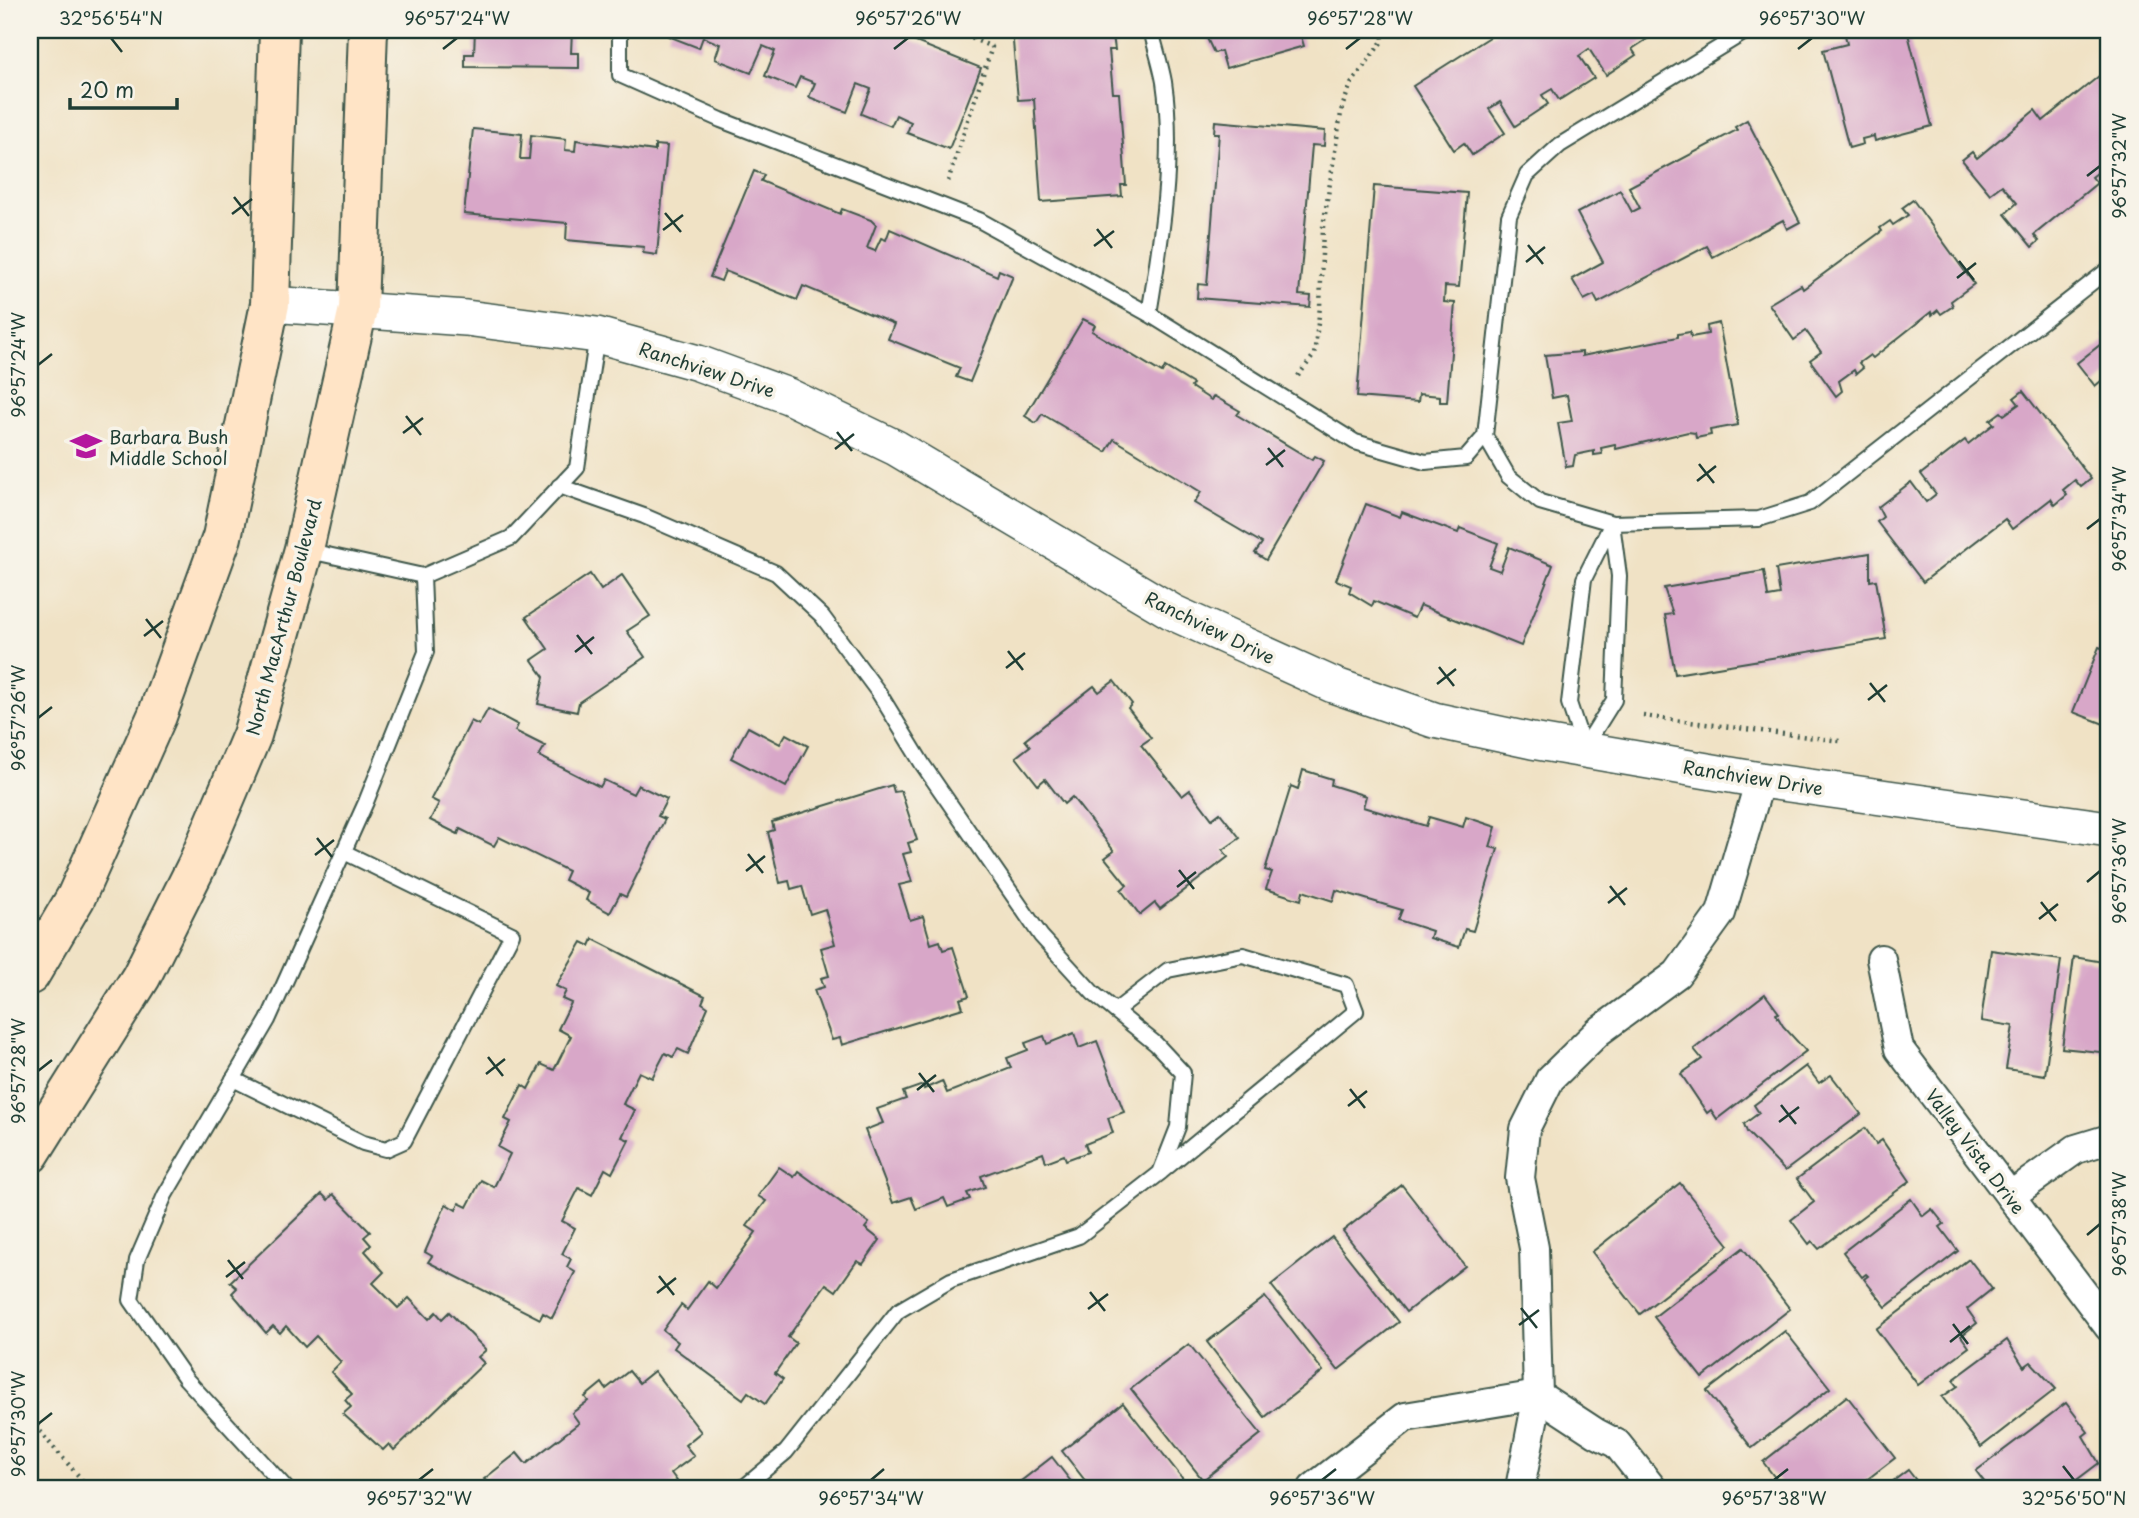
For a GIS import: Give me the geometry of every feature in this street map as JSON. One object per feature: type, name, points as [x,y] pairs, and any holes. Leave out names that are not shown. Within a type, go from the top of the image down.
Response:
[{"type":"main road","points":[[30,975],[76,897],[157,716],[222,537],[270,304],[279,30]]},
{"type":"main road","name":"North MacArthur Boulevard","points":[[30,1154],[141,977],[197,865],[252,735],[304,549],[358,309],[368,30]]},
{"type":"street","name":"Ranchview Drive","points":[[270,304],[358,309],[597,335],[698,363],[788,396],[896,448],[1174,613],[1333,685],[1434,720],[1532,741],[1760,780],[2109,829]]},
{"type":"street","points":[[1520,1488],[1538,1395],[1534,1248],[1520,1178],[1525,1129],[1550,1079],[1598,1032],[1677,974],[1721,914],[1760,780]]},
{"type":"street","name":"Valley Vista Drive","points":[[1881,959],[1899,1049],[2109,1327]]},
{"type":"street","points":[[2010,1196],[2076,1149],[2109,1139]]},
{"type":"street","points":[[1313,1488],[1405,1417],[1538,1395],[1617,1444],[1652,1488]]},
{"type":"lane","points":[[620,30],[620,75],[721,120],[991,226],[1149,314],[1355,442],[1425,463],[1466,458],[1485,436],[1509,216],[1527,175],[1560,145],[1748,30]]},
{"type":"lane","points":[[1149,314],[1158,258],[1167,145],[1164,82],[1150,30]]},
{"type":"lane","points":[[1485,436],[1508,476],[1540,502],[1612,523],[1759,519],[1810,503],[2109,269]]},
{"type":"lane","points":[[304,549],[423,576],[511,538],[577,468],[597,335]]},
{"type":"lane","points":[[559,486],[644,516],[776,573],[822,616],[879,693],[923,765],[1041,936],[1093,993],[1156,1044],[1183,1073],[1178,1127],[1160,1173]]},
{"type":"lane","points":[[1584,748],[1569,703],[1584,579],[1612,523]]},
{"type":"lane","points":[[1584,748],[1614,700],[1619,576],[1612,523]]},
{"type":"lane","points":[[286,1488],[186,1379],[131,1300],[137,1260],[165,1195],[268,1020],[344,852],[426,652],[423,576]]},
{"type":"lane","points":[[233,1079],[363,1143],[386,1149],[404,1141],[512,934],[344,852]]},
{"type":"lane","points":[[743,1488],[786,1452],[898,1311],[951,1280],[1079,1236],[1160,1173],[1356,1011],[1346,985],[1243,955],[1168,970],[1115,1011]]},
{"type":"path","points":[[940,205],[992,47],[952,30]]},
{"type":"path","points":[[1282,397],[1314,355],[1320,307],[1323,227],[1342,107],[1351,84],[1382,40],[1382,30]]},
{"type":"path","points":[[1643,716],[1840,741]]},
{"type":"path","points":[[30,1413],[42,1434],[89,1488]]},
{"type":"building","points":[[475,30],[572,30],[571,53],[579,53],[579,68],[465,67],[465,54],[474,54]]},
{"type":"building","points":[[670,30],[886,30],[981,68],[949,149],[907,133],[911,122],[896,115],[891,126],[861,114],[871,89],[858,84],[847,112],[809,97],[815,83],[800,77],[795,88],[765,76],[775,51],[763,46],[751,73],[715,59],[720,44],[703,37],[699,48],[668,36]]},
{"type":"building","points":[[1012,30],[1107,30],[1108,35],[1113,35],[1115,50],[1109,50],[1113,93],[1119,93],[1126,185],[1121,185],[1122,196],[1041,202],[1034,99],[1018,100]]},
{"type":"building","points":[[1203,30],[1299,30],[1304,46],[1226,68],[1221,51],[1214,53]]},
{"type":"building","points":[[1501,30],[1661,30],[1632,49],[1636,55],[1606,75],[1589,49],[1579,56],[1594,78],[1559,100],[1552,89],[1542,95],[1548,104],[1515,126],[1500,102],[1489,109],[1505,133],[1472,155],[1464,143],[1454,150],[1413,86]]},
{"type":"building","points":[[1844,30],[1907,30],[1932,126],[1875,141],[1874,136],[1862,139],[1863,144],[1849,148],[1823,50],[1847,44]]},
{"type":"building","points":[[2109,68],[2109,178],[2105,182],[2097,173],[2092,177],[2097,183],[2034,235],[2039,241],[2032,247],[2005,214],[2017,203],[2002,185],[1990,194],[1962,160],[1972,152],[1977,158],[2035,110],[2043,121]]},
{"type":"building","points":[[1747,120],[1800,222],[1787,229],[1783,220],[1713,257],[1707,246],[1598,303],[1594,295],[1584,300],[1572,279],[1603,262],[1577,213],[1620,190],[1632,212],[1640,208],[1629,187],[1737,130],[1735,127]]},
{"type":"building","points":[[1215,121],[1325,131],[1324,146],[1312,145],[1299,295],[1311,296],[1310,307],[1197,298],[1198,284],[1207,285],[1219,133],[1214,133]]},
{"type":"building","points":[[473,129],[522,134],[520,159],[529,159],[531,135],[566,139],[565,150],[575,151],[576,140],[655,151],[655,145],[667,146],[657,255],[643,253],[644,247],[566,240],[567,223],[464,214]]},
{"type":"building","points":[[754,171],[764,175],[761,181],[840,214],[842,209],[871,220],[876,225],[867,248],[875,251],[881,238],[886,240],[890,229],[997,276],[999,270],[1013,276],[970,382],[956,377],[960,368],[888,339],[894,324],[803,286],[797,300],[725,271],[721,281],[710,277]]},
{"type":"building","points":[[1374,186],[1467,193],[1459,287],[1445,286],[1444,302],[1455,303],[1447,402],[1440,402],[1440,396],[1419,394],[1418,402],[1357,397]]},
{"type":"building","points":[[1913,200],[1974,284],[1951,301],[1953,306],[1941,314],[1938,310],[1932,315],[1931,312],[1873,358],[1870,355],[1859,363],[1863,368],[1856,374],[1854,370],[1839,381],[1842,391],[1836,396],[1810,360],[1821,352],[1806,331],[1794,340],[1769,304],[1801,285],[1803,289],[1882,231],[1880,228],[1890,221],[1893,225],[1908,215],[1902,208]]},
{"type":"building","points":[[1083,319],[1095,325],[1092,331],[1162,373],[1165,367],[1193,384],[1191,387],[1211,400],[1214,396],[1240,411],[1237,415],[1312,460],[1315,456],[1324,461],[1266,560],[1255,553],[1262,543],[1194,503],[1201,492],[1114,439],[1106,452],[1042,414],[1036,423],[1025,416]]},
{"type":"building","points":[[1719,323],[1738,425],[1710,430],[1711,435],[1696,438],[1695,433],[1688,432],[1616,449],[1615,445],[1601,448],[1602,454],[1594,455],[1594,451],[1575,455],[1573,466],[1566,467],[1558,423],[1572,421],[1567,395],[1552,398],[1545,355],[1582,352],[1582,356],[1678,337],[1678,334],[1690,332],[1691,337],[1708,334],[1707,326]]},
{"type":"building","points":[[2109,332],[2109,379],[2107,376],[2095,386],[2077,363],[2106,340],[2103,336]]},
{"type":"building","points":[[2023,391],[2091,479],[2081,487],[2075,480],[2063,490],[2067,495],[2055,505],[2051,499],[2012,529],[2005,519],[1923,582],[1877,522],[1883,517],[1878,507],[1911,482],[1926,502],[1936,494],[1921,474],[1965,440],[1968,444],[1994,424],[1990,420],[2001,412],[2004,415],[2019,404],[2014,398]]},
{"type":"building","points":[[1366,504],[1400,517],[1402,512],[1458,533],[1460,528],[1498,543],[1489,567],[1500,571],[1509,547],[1553,565],[1521,646],[1420,605],[1414,618],[1374,601],[1372,606],[1349,592],[1351,586],[1336,580]]},
{"type":"building","points":[[1870,553],[1870,581],[1876,580],[1886,639],[1675,674],[1665,615],[1673,614],[1664,588],[1764,571],[1768,597],[1780,595],[1776,569]]},
{"type":"building","points":[[590,574],[601,590],[622,575],[650,616],[627,631],[645,657],[579,702],[577,712],[538,704],[544,677],[532,660],[548,649],[526,617]]},
{"type":"building","points":[[2099,647],[2109,651],[2109,726],[2073,712]]},
{"type":"building","points":[[1114,681],[1132,704],[1128,708],[1151,738],[1141,745],[1182,796],[1190,790],[1212,819],[1220,813],[1240,838],[1223,850],[1228,857],[1160,909],[1155,903],[1140,915],[1121,890],[1127,885],[1105,858],[1114,851],[1072,797],[1064,804],[1045,779],[1038,785],[1016,757],[1030,746],[1025,740],[1094,686],[1099,692]]},
{"type":"building","points":[[488,709],[518,725],[515,731],[545,746],[539,756],[600,787],[604,780],[633,794],[638,785],[667,799],[658,816],[665,819],[626,897],[620,894],[610,913],[586,900],[589,893],[564,880],[568,871],[499,837],[494,846],[460,829],[458,834],[430,820],[439,803],[431,799],[471,721],[479,725]]},
{"type":"building","points":[[748,727],[780,744],[786,734],[808,746],[786,787],[731,758]]},
{"type":"building","points":[[1303,770],[1332,779],[1331,785],[1366,796],[1363,807],[1426,826],[1429,817],[1463,827],[1466,817],[1496,827],[1490,847],[1498,849],[1473,931],[1465,929],[1459,947],[1430,938],[1432,931],[1398,920],[1402,910],[1336,890],[1333,901],[1303,891],[1301,900],[1266,889],[1272,872],[1265,870],[1291,786],[1298,789]]},
{"type":"building","points":[[892,785],[894,792],[901,791],[917,840],[908,843],[911,852],[903,854],[912,882],[899,885],[910,920],[923,916],[931,944],[940,941],[943,950],[953,947],[969,996],[960,999],[963,1008],[842,1045],[840,1038],[832,1040],[814,990],[824,987],[821,978],[829,976],[821,948],[835,944],[825,909],[810,914],[802,886],[791,889],[789,881],[780,883],[768,832],[774,830],[772,822]]},
{"type":"building","points":[[593,939],[705,996],[702,1003],[708,1007],[688,1054],[678,1049],[673,1057],[665,1053],[652,1078],[639,1072],[623,1104],[635,1110],[622,1137],[629,1140],[612,1173],[605,1169],[592,1195],[579,1188],[562,1221],[575,1228],[562,1254],[571,1259],[567,1267],[575,1272],[552,1318],[543,1313],[540,1319],[428,1262],[432,1256],[425,1252],[446,1204],[456,1210],[459,1203],[467,1207],[481,1180],[494,1187],[510,1154],[498,1147],[511,1122],[505,1119],[522,1085],[528,1089],[541,1064],[554,1070],[571,1036],[558,1029],[571,1003],[562,999],[566,991],[556,986],[582,942],[590,946]]},
{"type":"building","points":[[1991,950],[2061,960],[2045,1075],[2006,1069],[2013,1026],[1981,1021]]},
{"type":"building","points":[[2074,957],[2109,963],[2109,1053],[2062,1048]]},
{"type":"building","points":[[1765,994],[1779,1013],[1776,1014],[1783,1026],[1806,1051],[1717,1119],[1711,1110],[1707,1113],[1681,1074],[1702,1059],[1694,1049]]},
{"type":"building","points":[[1074,1033],[1079,1048],[1097,1041],[1124,1112],[1108,1118],[1113,1133],[1085,1144],[1088,1152],[1066,1160],[1064,1155],[1046,1162],[1043,1153],[981,1176],[985,1187],[967,1193],[970,1199],[948,1207],[944,1198],[916,1209],[911,1197],[893,1203],[865,1130],[883,1123],[877,1109],[906,1099],[903,1092],[923,1085],[924,1089],[942,1081],[947,1093],[1011,1068],[1007,1058],[1028,1050],[1025,1043],[1044,1036],[1047,1044]]},
{"type":"building","points":[[1806,1066],[1819,1083],[1831,1075],[1861,1114],[1785,1171],[1747,1132],[1744,1124],[1759,1113],[1754,1105]]},
{"type":"building","points":[[1865,1128],[1876,1144],[1882,1140],[1910,1181],[1819,1249],[1812,1241],[1809,1244],[1791,1220],[1814,1202],[1797,1179]]},
{"type":"building","points":[[779,1167],[794,1177],[798,1171],[869,1223],[865,1228],[880,1240],[863,1264],[857,1261],[836,1291],[826,1284],[788,1337],[796,1343],[775,1373],[783,1379],[765,1404],[748,1392],[743,1399],[674,1348],[678,1342],[663,1330],[681,1305],[687,1310],[708,1281],[716,1288],[756,1232],[747,1226],[766,1201],[758,1196]]},
{"type":"building","points":[[1680,1183],[1729,1245],[1640,1314],[1592,1252]]},
{"type":"building","points":[[1402,1185],[1465,1266],[1406,1312],[1343,1231]]},
{"type":"building","points":[[322,1194],[328,1200],[333,1194],[370,1232],[364,1237],[371,1245],[365,1251],[384,1272],[373,1283],[398,1308],[409,1298],[429,1319],[436,1312],[442,1319],[449,1312],[486,1350],[478,1357],[484,1363],[394,1450],[389,1444],[383,1450],[343,1414],[351,1407],[345,1400],[352,1394],[331,1372],[341,1362],[316,1336],[305,1347],[286,1326],[280,1333],[273,1326],[266,1333],[232,1293],[237,1288],[230,1282]]},
{"type":"building","points":[[1911,1199],[1923,1216],[1932,1209],[1944,1224],[1940,1227],[1958,1251],[1886,1307],[1864,1279],[1868,1276],[1866,1274],[1862,1277],[1843,1252]]},
{"type":"building","points":[[1332,1237],[1399,1322],[1338,1370],[1271,1285]]},
{"type":"building","points":[[1743,1248],[1790,1309],[1702,1378],[1654,1317]]},
{"type":"building","points":[[1969,1259],[1992,1289],[1967,1309],[1977,1323],[1961,1336],[1969,1347],[1918,1385],[1876,1329]]},
{"type":"building","points":[[1265,1297],[1323,1371],[1265,1417],[1207,1342]]},
{"type":"building","points":[[1785,1331],[1830,1388],[1752,1448],[1707,1391]]},
{"type":"building","points":[[2007,1340],[2024,1367],[2031,1362],[2056,1389],[1981,1447],[1942,1397],[1958,1386],[1953,1380]]},
{"type":"building","points":[[1189,1344],[1261,1434],[1203,1480],[1131,1389]]},
{"type":"building","points":[[629,1371],[639,1383],[654,1371],[701,1432],[685,1445],[694,1456],[671,1473],[677,1481],[667,1488],[479,1488],[487,1482],[484,1479],[517,1453],[526,1464],[579,1423],[572,1413],[588,1401],[585,1397],[602,1383],[606,1389]]},
{"type":"building","points":[[1847,1396],[1895,1458],[1856,1488],[1783,1488],[1763,1462]]},
{"type":"building","points":[[1123,1403],[1190,1488],[1091,1488],[1062,1451]]},
{"type":"building","points":[[2066,1403],[2088,1432],[2083,1436],[2099,1463],[2066,1488],[1989,1488],[1976,1471]]},
{"type":"building","points":[[1052,1457],[1076,1488],[1012,1488]]},
{"type":"building","points":[[1908,1470],[1922,1488],[1884,1488]]},
{"type":"building","points":[[2103,1478],[2109,1488],[2089,1488]]},
{"type":"place","name":"Barbara Bush Middle School","points":[[86,446]]}]
